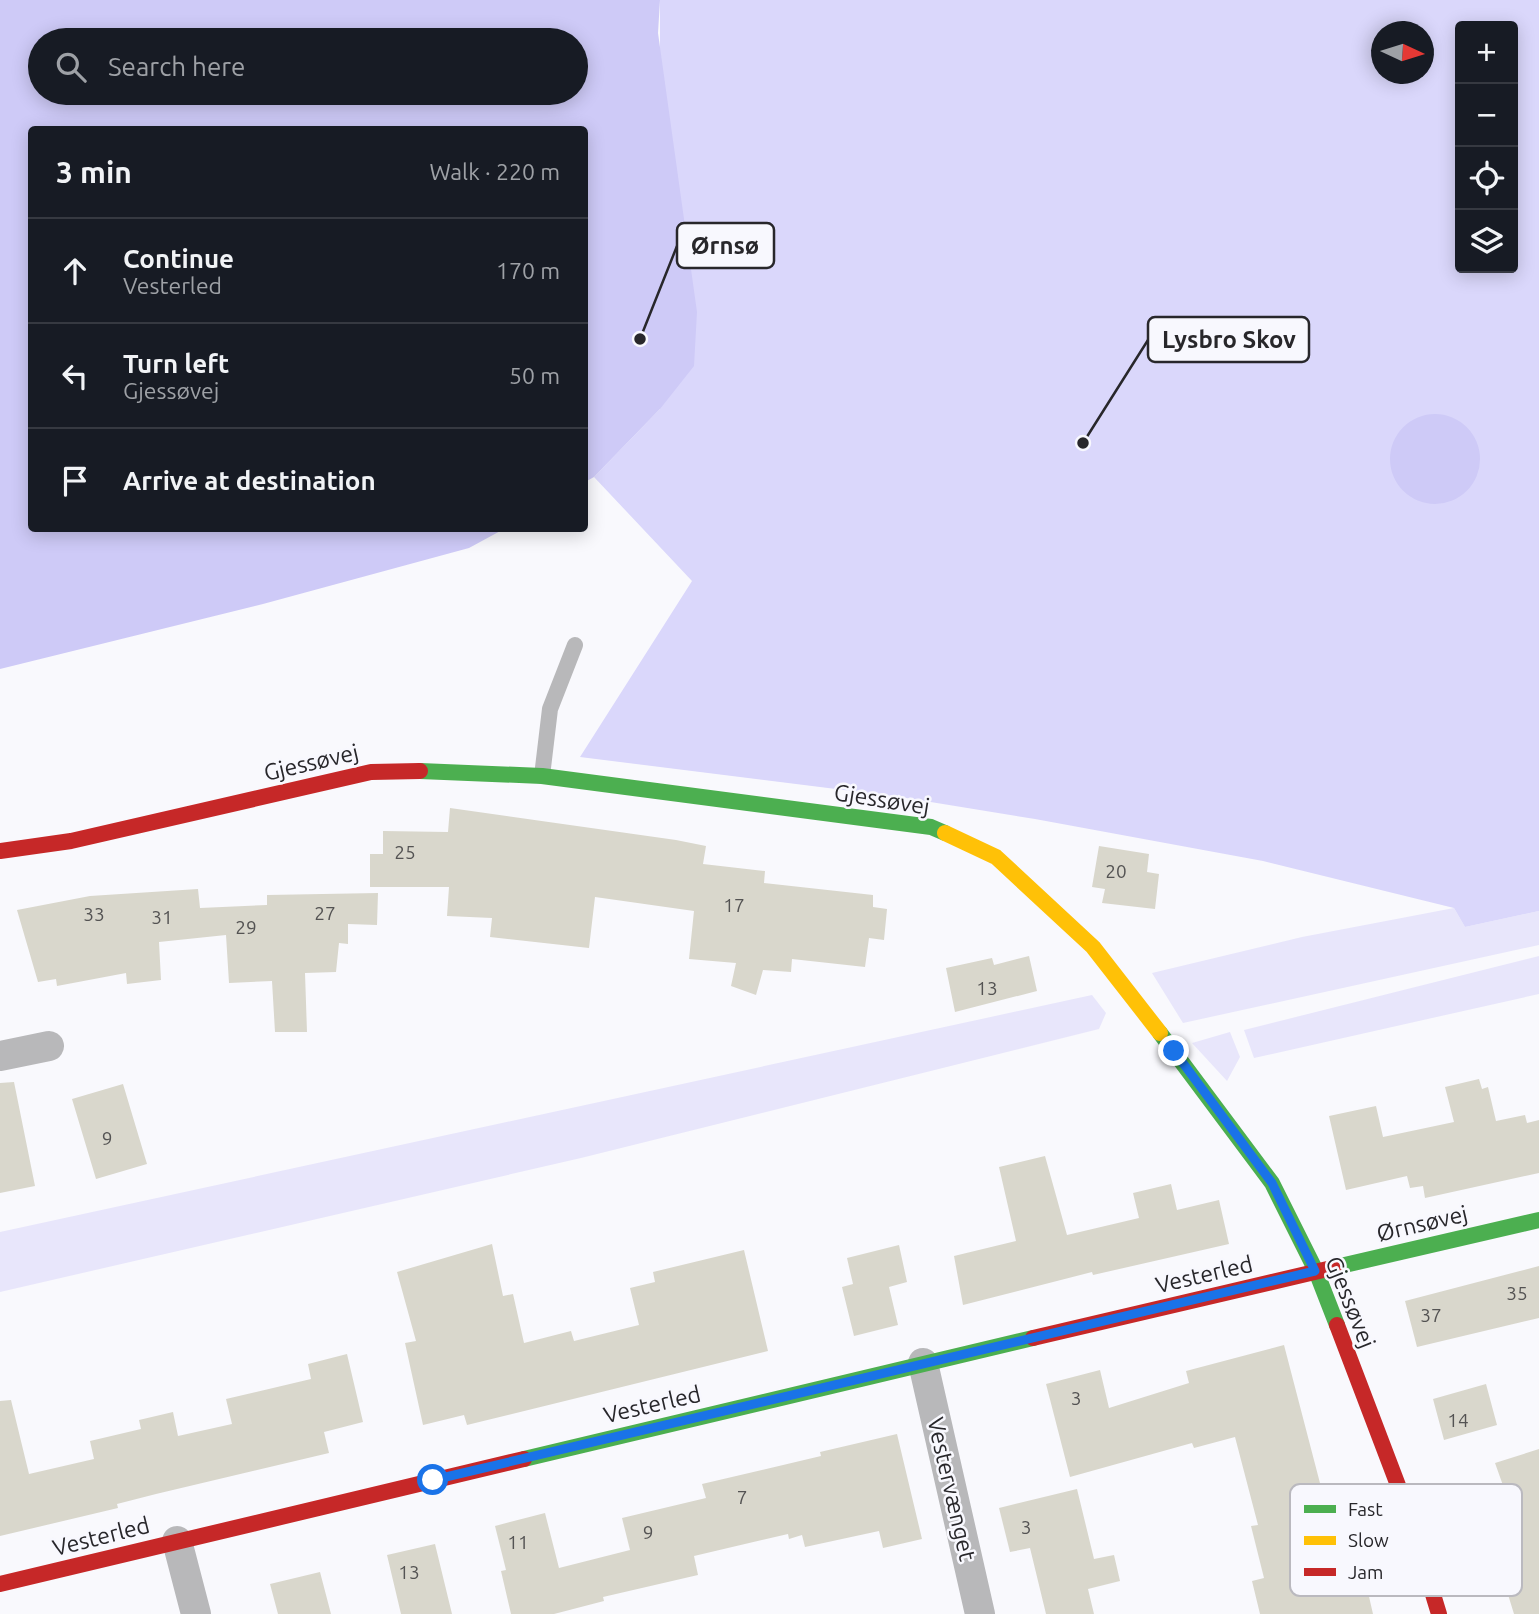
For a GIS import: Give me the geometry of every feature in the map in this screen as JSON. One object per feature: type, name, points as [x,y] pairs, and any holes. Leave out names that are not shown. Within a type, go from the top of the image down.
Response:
[{"type":"street","name":"Gjessøvej","points":[[0,851],[71,841],[371,772],[456,771],[542,776],[930,827],[996,857],[1093,947],[1180,1057],[1272,1183],[1315,1271],[1397,1484]]},
{"type":"street","points":[[0,1056],[49,1046]]},
{"type":"street","name":"Ørnsøvej","points":[[1315,1271],[1539,1220]]},
{"type":"street","name":"Vesterled","points":[[0,1584],[1315,1271]]},
{"type":"street","name":"Vestervænget","points":[[923,1363],[980,1614]]},
{"type":"street","points":[[177,1541],[197,1614]]},
{"type":"street","name":"Gjessøvej","points":[[1434,1596],[1439,1614]]},
{"type":"lane","points":[[542,776],[550,709],[575,645]]},
{"type":"shaded area","points":[[0,0],[660,0],[658,33],[697,312],[694,366],[660,409],[588,480],[588,126],[28,126],[28,532],[498,532],[469,548],[263,604],[0,669]]},
{"type":"shaded area","points":[[660,0],[1539,0],[1539,911],[1465,927],[1454,908],[1263,861],[900,797],[580,757],[692,581],[594,477],[660,409]]},
{"type":"shaded area","points":[[1435,414],[1452,418],[1467,427],[1476,442],[1480,459],[1476,476],[1467,491],[1452,500],[1435,504],[1418,500],[1403,491],[1394,476],[1390,459],[1394,442],[1403,427],[1418,418]]},
{"type":"shaded area","points":[[1454,908],[1465,927],[1539,911],[1539,945],[1183,1023],[1152,973],[1302,937]]},
{"type":"shaded area","points":[[1539,956],[1539,994],[1254,1058],[1244,1030]]},
{"type":"shaded area","points":[[1092,995],[1106,1013],[1099,1029],[581,1158],[0,1292],[0,1232]]},
{"type":"shaded area","points":[[1230,1032],[1240,1057],[1227,1081],[1192,1043]]},
{"type":"building","points":[[450,808],[706,846],[703,864],[765,871],[764,883],[873,895],[873,907],[887,909],[884,940],[869,938],[865,967],[792,959],[791,972],[763,970],[756,995],[731,986],[736,963],[689,959],[694,911],[595,897],[589,948],[490,937],[492,918],[447,916],[449,887],[370,887],[370,854],[383,854],[383,831],[448,832]]},
{"type":"building","points":[[1099,846],[1149,854],[1147,872],[1159,874],[1155,909],[1102,903],[1105,889],[1092,887]]},
{"type":"building","points":[[198,889],[200,908],[267,905],[267,895],[378,893],[377,925],[348,924],[348,944],[339,943],[336,972],[305,973],[307,1032],[275,1032],[272,981],[229,983],[226,935],[159,942],[161,980],[127,984],[126,973],[57,986],[56,979],[38,982],[17,910],[90,896]]},
{"type":"building","points":[[1029,956],[1037,991],[955,1012],[946,968],[992,958],[994,965]]},
{"type":"building","points":[[1479,1079],[1482,1089],[1488,1087],[1496,1121],[1525,1115],[1527,1123],[1539,1120],[1539,1173],[1425,1198],[1423,1186],[1410,1188],[1407,1176],[1346,1190],[1329,1116],[1376,1106],[1383,1137],[1454,1122],[1445,1087]]},
{"type":"building","points":[[14,1082],[35,1186],[0,1193],[0,1083]]},
{"type":"building","points":[[123,1084],[147,1164],[96,1179],[72,1099]]},
{"type":"building","points":[[1045,1156],[1067,1235],[1139,1218],[1133,1193],[1171,1184],[1177,1210],[1219,1200],[1229,1244],[1093,1275],[1092,1272],[963,1305],[954,1256],[1016,1241],[999,1167]]},
{"type":"building","points":[[492,1244],[503,1296],[513,1294],[524,1343],[571,1331],[574,1341],[639,1325],[630,1288],[655,1282],[653,1272],[744,1250],[768,1351],[467,1425],[464,1415],[423,1425],[405,1343],[416,1341],[397,1272]]},
{"type":"building","points":[[899,1245],[907,1282],[889,1287],[898,1325],[854,1336],[842,1287],[853,1284],[847,1258]]},
{"type":"building","points":[[1539,1266],[1539,1318],[1417,1347],[1405,1301]]},
{"type":"building","points":[[1284,1345],[1320,1484],[1290,1484],[1290,1596],[1369,1596],[1373,1614],[1260,1614],[1252,1581],[1264,1578],[1251,1526],[1258,1525],[1235,1437],[1194,1448],[1192,1443],[1070,1477],[1046,1384],[1100,1370],[1109,1408],[1189,1383],[1186,1371]]},
{"type":"building","points":[[347,1354],[363,1422],[324,1432],[329,1453],[156,1494],[117,1504],[118,1508],[0,1536],[0,1401],[11,1400],[29,1474],[94,1459],[90,1441],[141,1429],[139,1420],[173,1412],[178,1436],[232,1424],[226,1399],[311,1379],[308,1364]]},
{"type":"building","points":[[1486,1384],[1497,1425],[1444,1440],[1433,1399]]},
{"type":"building","points":[[897,1434],[922,1539],[883,1548],[879,1531],[805,1547],[802,1535],[789,1539],[788,1534],[694,1556],[698,1575],[603,1597],[604,1601],[554,1614],[511,1614],[501,1571],[506,1570],[495,1526],[545,1513],[559,1568],[630,1550],[622,1518],[706,1498],[702,1484],[821,1456],[820,1452]]},
{"type":"building","points":[[1539,1449],[1539,1614],[1514,1614],[1508,1596],[1522,1596],[1522,1484],[1502,1484],[1495,1463]]},
{"type":"building","points":[[1077,1489],[1094,1559],[1114,1555],[1120,1581],[1088,1589],[1094,1614],[1046,1614],[1030,1548],[1010,1552],[999,1508]]},
{"type":"building","points":[[435,1544],[452,1614],[401,1614],[387,1555]]},
{"type":"building","points":[[320,1572],[331,1614],[278,1614],[270,1584]]},
{"type":"traffic: fast","points":[[420,771],[542,776],[931,827],[945,833]]},
{"type":"traffic: fast","points":[[1160,1033],[1272,1183],[1316,1271],[1337,1325]]},
{"type":"traffic: fast","points":[[1336,1267],[1539,1220]]},
{"type":"traffic: fast","points":[[524,1459],[1033,1338]]},
{"type":"traffic: slow","points":[[945,833],[996,857],[1093,947],[1160,1033]]},
{"type":"traffic: jam","points":[[0,851],[71,841],[371,772],[420,771]]},
{"type":"traffic: jam","points":[[1033,1338],[1336,1267]]},
{"type":"traffic: jam","points":[[1337,1325],[1397,1484]]},
{"type":"traffic: jam","points":[[0,1584],[524,1459]]},
{"type":"traffic: jam","points":[[1434,1596],[1439,1614]]},
{"type":"place","name":"Ørnsø","points":[[640,339]]},
{"type":"place","name":"Lysbro Skov","points":[[1083,443]]},
{"type":"route","points":[[433,1480],[1315,1271],[1272,1183],[1174,1051]]}]
